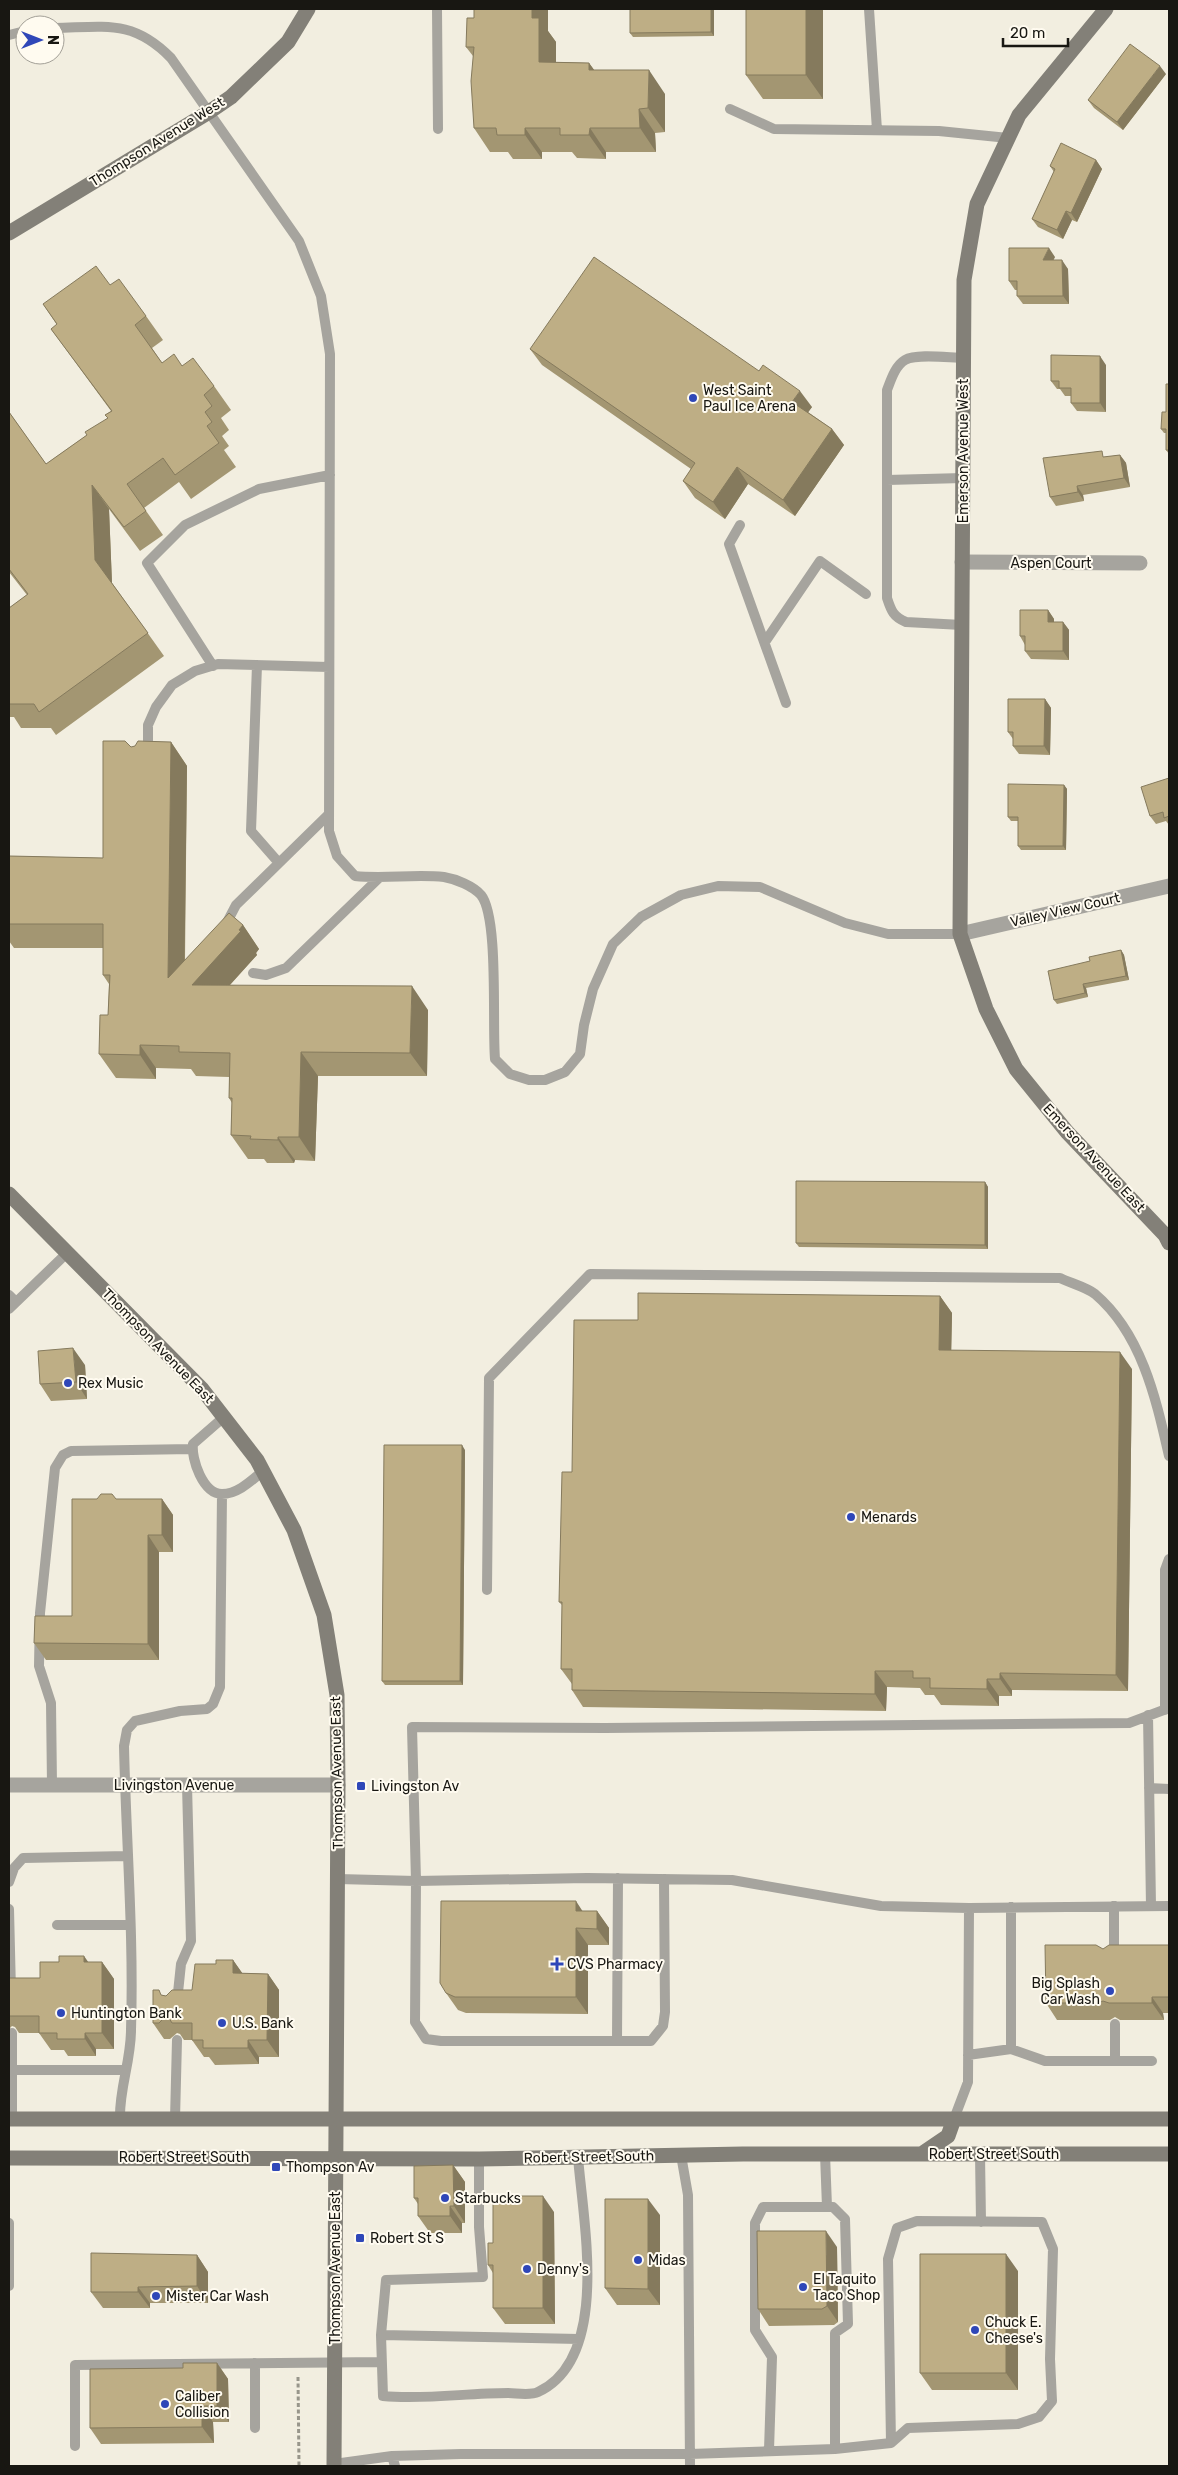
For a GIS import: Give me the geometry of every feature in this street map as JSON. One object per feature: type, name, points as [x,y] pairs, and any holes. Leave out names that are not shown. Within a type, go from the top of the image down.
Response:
[{"type":"street","name":"Thompson Avenue West","points":[[9,234],[231,97],[288,42],[308,9]]},
{"type":"street","name":"Emerson Avenue West","points":[[960,934],[964,280],[977,204],[1019,114],[1106,9]]},
{"type":"street","name":"Aspen Court","points":[[962,562],[1140,563]]},
{"type":"street","name":"Valley View Court","points":[[960,934],[1169,886]]},
{"type":"street","name":"Emerson Avenue East","points":[[960,934],[986,1009],[1016,1069],[1067,1132],[1165,1235],[1169,1243]]},
{"type":"street","name":"Thompson Avenue East","points":[[9,1194],[202,1389],[257,1460],[294,1530],[324,1615],[336,1694],[338,1785],[334,2465]]},
{"type":"street","name":"Livingston Avenue","points":[[9,1785],[338,1785]]},
{"type":"street","points":[[922,2154],[948,2136],[954,2119]]},
{"type":"street","points":[[10,2120],[1169,2119]]},
{"type":"street","name":"Robert Street South","points":[[9,2158],[479,2158],[825,2154],[1169,2154]]},
{"type":"lane","points":[[437,9],[438,128]]},
{"type":"lane","points":[[869,9],[877,130]]},
{"type":"lane","points":[[65,28],[108,27],[134,30],[157,43],[171,58],[299,241],[321,296],[330,354],[329,831],[337,856],[355,876],[378,878],[444,877],[466,884],[482,896],[489,916],[491,938],[495,1059],[510,1074],[529,1080],[545,1080],[565,1072],[580,1054],[584,1025],[593,989],[613,944],[641,917],[680,895],[718,886],[760,886],[845,922],[888,934],[960,934]]},
{"type":"lane","points":[[730,109],[774,129],[939,131],[1008,138]]},
{"type":"lane","points":[[962,625],[906,622],[898,619],[891,611],[887,598],[887,390],[895,371],[906,360],[922,357],[964,358]]},
{"type":"lane","points":[[213,666],[147,563],[185,525],[259,489],[330,475]]},
{"type":"lane","points":[[887,480],[963,478]]},
{"type":"lane","points":[[740,525],[729,544],[786,703]]},
{"type":"lane","points":[[764,642],[820,561],[866,594]]},
{"type":"lane","points":[[257,665],[251,831],[279,862]]},
{"type":"lane","points":[[148,764],[148,725],[156,707],[172,685],[195,671],[213,666],[329,667]]},
{"type":"lane","points":[[225,934],[224,928],[236,905],[329,814]]},
{"type":"lane","points":[[253,973],[266,975],[286,968],[378,878]]},
{"type":"lane","points":[[11,1302],[67,1252]]},
{"type":"lane","points":[[487,1590],[490,1378],[590,1274],[1060,1278],[1094,1293],[1121,1325],[1144,1366],[1160,1415],[1169,1456]]},
{"type":"lane","points":[[224,1417],[192,1444],[195,1467],[204,1481],[214,1491],[222,1494],[240,1489],[263,1471]]},
{"type":"lane","points":[[52,1785],[51,1703],[39,1666],[40,1613],[55,1468],[62,1455],[71,1451],[192,1449]]},
{"type":"lane","points":[[120,2120],[120,2102],[132,2031],[124,1746],[127,1730],[135,1721],[180,1711],[207,1709],[213,1704],[220,1687],[222,1494]]},
{"type":"lane","points":[[664,1879],[665,2012],[663,2026],[652,2041],[441,2041],[426,2039],[415,2022],[416,1881],[412,1727],[605,1728],[1129,1723],[1167,1709],[1165,1570],[1169,1559]]},
{"type":"lane","points":[[1148,1716],[1151,1906]]},
{"type":"lane","points":[[177,2006],[177,1983],[181,1964],[191,1941],[188,1785]]},
{"type":"lane","points":[[1149,1788],[1169,1789]]},
{"type":"lane","points":[[9,1882],[14,1868],[23,1858],[128,1856]]},
{"type":"lane","points":[[617,2041],[618,1878]]},
{"type":"lane","points":[[338,1879],[416,1881],[618,1878],[732,1880],[881,1906],[968,1908],[1169,1906]]},
{"type":"lane","points":[[1114,1906],[1114,1959]]},
{"type":"lane","points":[[1011,1907],[1011,2049]]},
{"type":"lane","points":[[954,2119],[968,2082],[968,1908]]},
{"type":"lane","points":[[9,1910],[12,1994]]},
{"type":"lane","points":[[57,1925],[130,1925]]},
{"type":"lane","points":[[1115,2024],[1115,2061]]},
{"type":"lane","points":[[10,2120],[13,2070],[12,2033]]},
{"type":"lane","points":[[174,2119],[177,2040]]},
{"type":"lane","points":[[968,2055],[1011,2049],[1045,2061],[1152,2061]]},
{"type":"lane","points":[[13,2070],[126,2070]]},
{"type":"lane","points":[[825,2154],[827,2207]]},
{"type":"lane","points":[[980,2154],[981,2222]]},
{"type":"lane","points":[[681,2155],[688,2195],[690,2466]]},
{"type":"lane","points":[[479,2158],[479,2227],[483,2277],[386,2280],[381,2335],[383,2396],[536,2393],[567,2371],[579,2340],[586,2314],[588,2278],[578,2157]]},
{"type":"lane","points":[[769,2450],[772,2357],[755,2330],[755,2223],[764,2207],[833,2207],[845,2219],[848,2324],[835,2333],[835,2449]]},
{"type":"lane","points":[[334,2465],[394,2461],[835,2449],[891,2443],[908,2428],[1018,2424],[1039,2417],[1052,2401],[1050,2359],[1053,2249],[1042,2222],[917,2221],[897,2228],[888,2259],[891,2443]]},
{"type":"lane","points":[[9,2223],[9,2286]]},
{"type":"lane","points":[[381,2335],[579,2340]]},
{"type":"lane","points":[[75,2446],[75,2365],[382,2362]]},
{"type":"lane","points":[[255,2363],[255,2428]]},
{"type":"path","points":[[298,2363],[299,2466]]},
{"type":"building","points":[[474,9],[532,9],[532,18],[539,18],[539,62],[589,63],[589,70],[649,70],[648,108],[639,109],[640,128],[590,128],[589,135],[560,135],[560,128],[525,128],[525,135],[497,135],[496,128],[474,128],[471,81],[474,47],[466,47],[467,18],[474,18]]},
{"type":"building","points":[[630,9],[711,9],[711,32],[630,33]]},
{"type":"building","points":[[746,9],[806,9],[806,75],[746,75]]},
{"type":"building","points":[[1130,44],[1160,66],[1117,122],[1088,100]]},
{"type":"building","points":[[1061,143],[1096,160],[1071,213],[1066,211],[1057,230],[1032,219],[1055,169],[1050,166]]},
{"type":"building","points":[[1009,248],[1049,248],[1043,260],[1062,260],[1063,296],[1017,296],[1017,281],[1009,281]]},
{"type":"building","name":"West Saint Paul Ice Arena","points":[[594,257],[759,371],[763,365],[800,391],[792,402],[832,429],[783,500],[737,467],[713,502],[683,481],[695,463],[530,349]]},
{"type":"building","points":[[96,266],[110,285],[119,279],[146,316],[135,325],[162,363],[174,354],[182,366],[193,358],[214,386],[204,395],[212,406],[205,412],[212,422],[207,426],[219,443],[175,475],[163,458],[127,484],[146,511],[124,527],[92,485],[95,560],[148,633],[39,712],[34,704],[9,704],[9,608],[28,594],[9,569],[9,412],[46,464],[87,435],[85,432],[108,418],[105,415],[112,411],[51,329],[57,324],[43,304]]},
{"type":"building","points":[[1051,355],[1100,356],[1100,403],[1071,403],[1071,388],[1059,388],[1059,381],[1051,381]]},
{"type":"building","points":[[1166,384],[1169,384],[1169,450],[1166,450],[1166,429],[1161,429],[1162,412],[1166,412]]},
{"type":"building","points":[[1102,451],[1103,457],[1120,455],[1124,478],[1077,486],[1078,492],[1050,497],[1043,458]]},
{"type":"building","points":[[1020,610],[1048,610],[1048,622],[1063,622],[1063,651],[1025,651],[1025,636],[1020,636]]},
{"type":"building","points":[[1008,699],[1045,699],[1044,746],[1013,746],[1013,732],[1008,732]]},
{"type":"building","points":[[103,741],[125,741],[131,747],[135,746],[138,741],[171,742],[168,978],[229,913],[243,925],[239,930],[241,931],[192,985],[412,986],[410,1053],[301,1052],[299,1137],[278,1137],[278,1140],[250,1139],[251,1136],[231,1135],[232,1098],[229,1098],[230,1053],[179,1052],[179,1046],[140,1045],[140,1055],[99,1054],[100,1015],[108,1015],[110,975],[103,975],[103,924],[9,924],[9,856],[103,858]]},
{"type":"building","points":[[1169,778],[1169,816],[1164,818],[1163,812],[1150,816],[1141,787]]},
{"type":"building","points":[[1008,784],[1064,785],[1063,846],[1018,846],[1018,817],[1008,817]]},
{"type":"building","points":[[1121,950],[1126,976],[1083,984],[1085,993],[1054,1000],[1048,971],[1090,961],[1089,957]]},
{"type":"building","points":[[796,1181],[985,1182],[985,1245],[796,1243]]},
{"type":"building","name":"Menards","points":[[638,1293],[940,1296],[939,1350],[1120,1352],[1116,1675],[1000,1673],[1000,1679],[987,1679],[987,1689],[930,1688],[930,1678],[913,1678],[913,1671],[875,1671],[875,1694],[572,1690],[572,1669],[561,1669],[562,1602],[559,1602],[562,1472],[572,1472],[574,1320],[638,1320]]},
{"type":"building","points":[[73,1348],[76,1382],[40,1384],[38,1351]]},
{"type":"building","points":[[384,1445],[462,1445],[460,1681],[382,1681]]},
{"type":"building","points":[[101,1494],[112,1494],[116,1499],[162,1499],[162,1535],[148,1535],[148,1644],[34,1643],[35,1616],[72,1616],[72,1499],[97,1499]]},
{"type":"building","name":"CVS Pharmacy","points":[[441,1901],[576,1901],[576,1911],[597,1911],[597,1929],[576,1928],[576,1997],[455,1997],[446,1993],[440,1983]]},
{"type":"building","name":"Big Splash Car Wash","points":[[1045,1945],[1096,1945],[1103,1949],[1109,1945],[1169,1945],[1169,1997],[1152,1997],[1152,2003],[1109,2003],[1103,2001],[1098,2003],[1046,2003]]},
{"type":"building","name":"Huntington Bank","points":[[59,1956],[84,1956],[84,1962],[102,1962],[102,2033],[85,2033],[85,2039],[57,2039],[57,2033],[39,2033],[39,2016],[9,2016],[9,1978],[40,1978],[40,1962],[59,1962]]},
{"type":"building","name":"U.S. Bank","points":[[216,1960],[233,1960],[233,1973],[268,1974],[267,2040],[248,2040],[248,2048],[203,2048],[203,2040],[192,2040],[192,2023],[172,2023],[169,2018],[165,2017],[159,2023],[153,2023],[153,1990],[159,1990],[161,1995],[166,1996],[172,1990],[192,1990],[195,1964],[216,1964]]},
{"type":"building","points":[[453,2165],[454,2206],[450,2206],[450,2216],[418,2216],[418,2198],[414,2198],[414,2166]]},
{"type":"building","name":"Denny's","points":[[493,2196],[543,2196],[543,2308],[493,2308],[493,2265],[488,2265],[488,2243],[493,2243]]},
{"type":"building","points":[[605,2199],[648,2199],[648,2289],[605,2288]]},
{"type":"building","name":"El Taquito Taco Shop","points":[[757,2231],[826,2231],[827,2306],[822,2309],[758,2309]]},
{"type":"building","points":[[91,2253],[197,2255],[197,2286],[138,2287],[138,2292],[91,2292]]},
{"type":"building","name":"Chuck E. Cheese's","points":[[920,2254],[1006,2254],[1006,2373],[920,2373]]},
{"type":"building","name":"Caliber Collision","points":[[183,2363],[217,2363],[217,2406],[202,2406],[202,2427],[90,2428],[90,2369],[183,2368]]},
{"type":"place","name":"West Saint Paul Ice Arena","points":[[693,398]]},
{"type":"place","name":"Rex Music","points":[[68,1383]]},
{"type":"place","name":"Menards","points":[[851,1517]]},
{"type":"place","name":"Livingston Av","points":[[361,1786]]},
{"type":"place","name":"CVS Pharmacy","points":[[557,1964]]},
{"type":"place","name":"Big Splash Car Wash","points":[[1110,1991]]},
{"type":"place","name":"Huntington Bank","points":[[61,2013]]},
{"type":"place","name":"U.S. Bank","points":[[222,2023]]},
{"type":"place","name":"Thompson Av","points":[[276,2167]]},
{"type":"place","name":"Starbucks","points":[[445,2198]]},
{"type":"place","name":"Robert St S","points":[[360,2238]]},
{"type":"place","name":"Midas","points":[[638,2260]]},
{"type":"place","name":"Denny's","points":[[527,2269]]},
{"type":"place","name":"El Taquito Taco Shop","points":[[803,2287]]},
{"type":"place","name":"Mister Car Wash","points":[[156,2296]]},
{"type":"place","name":"Chuck E. Cheese's","points":[[975,2330]]},
{"type":"place","name":"Caliber Collision","points":[[165,2404]]}]
